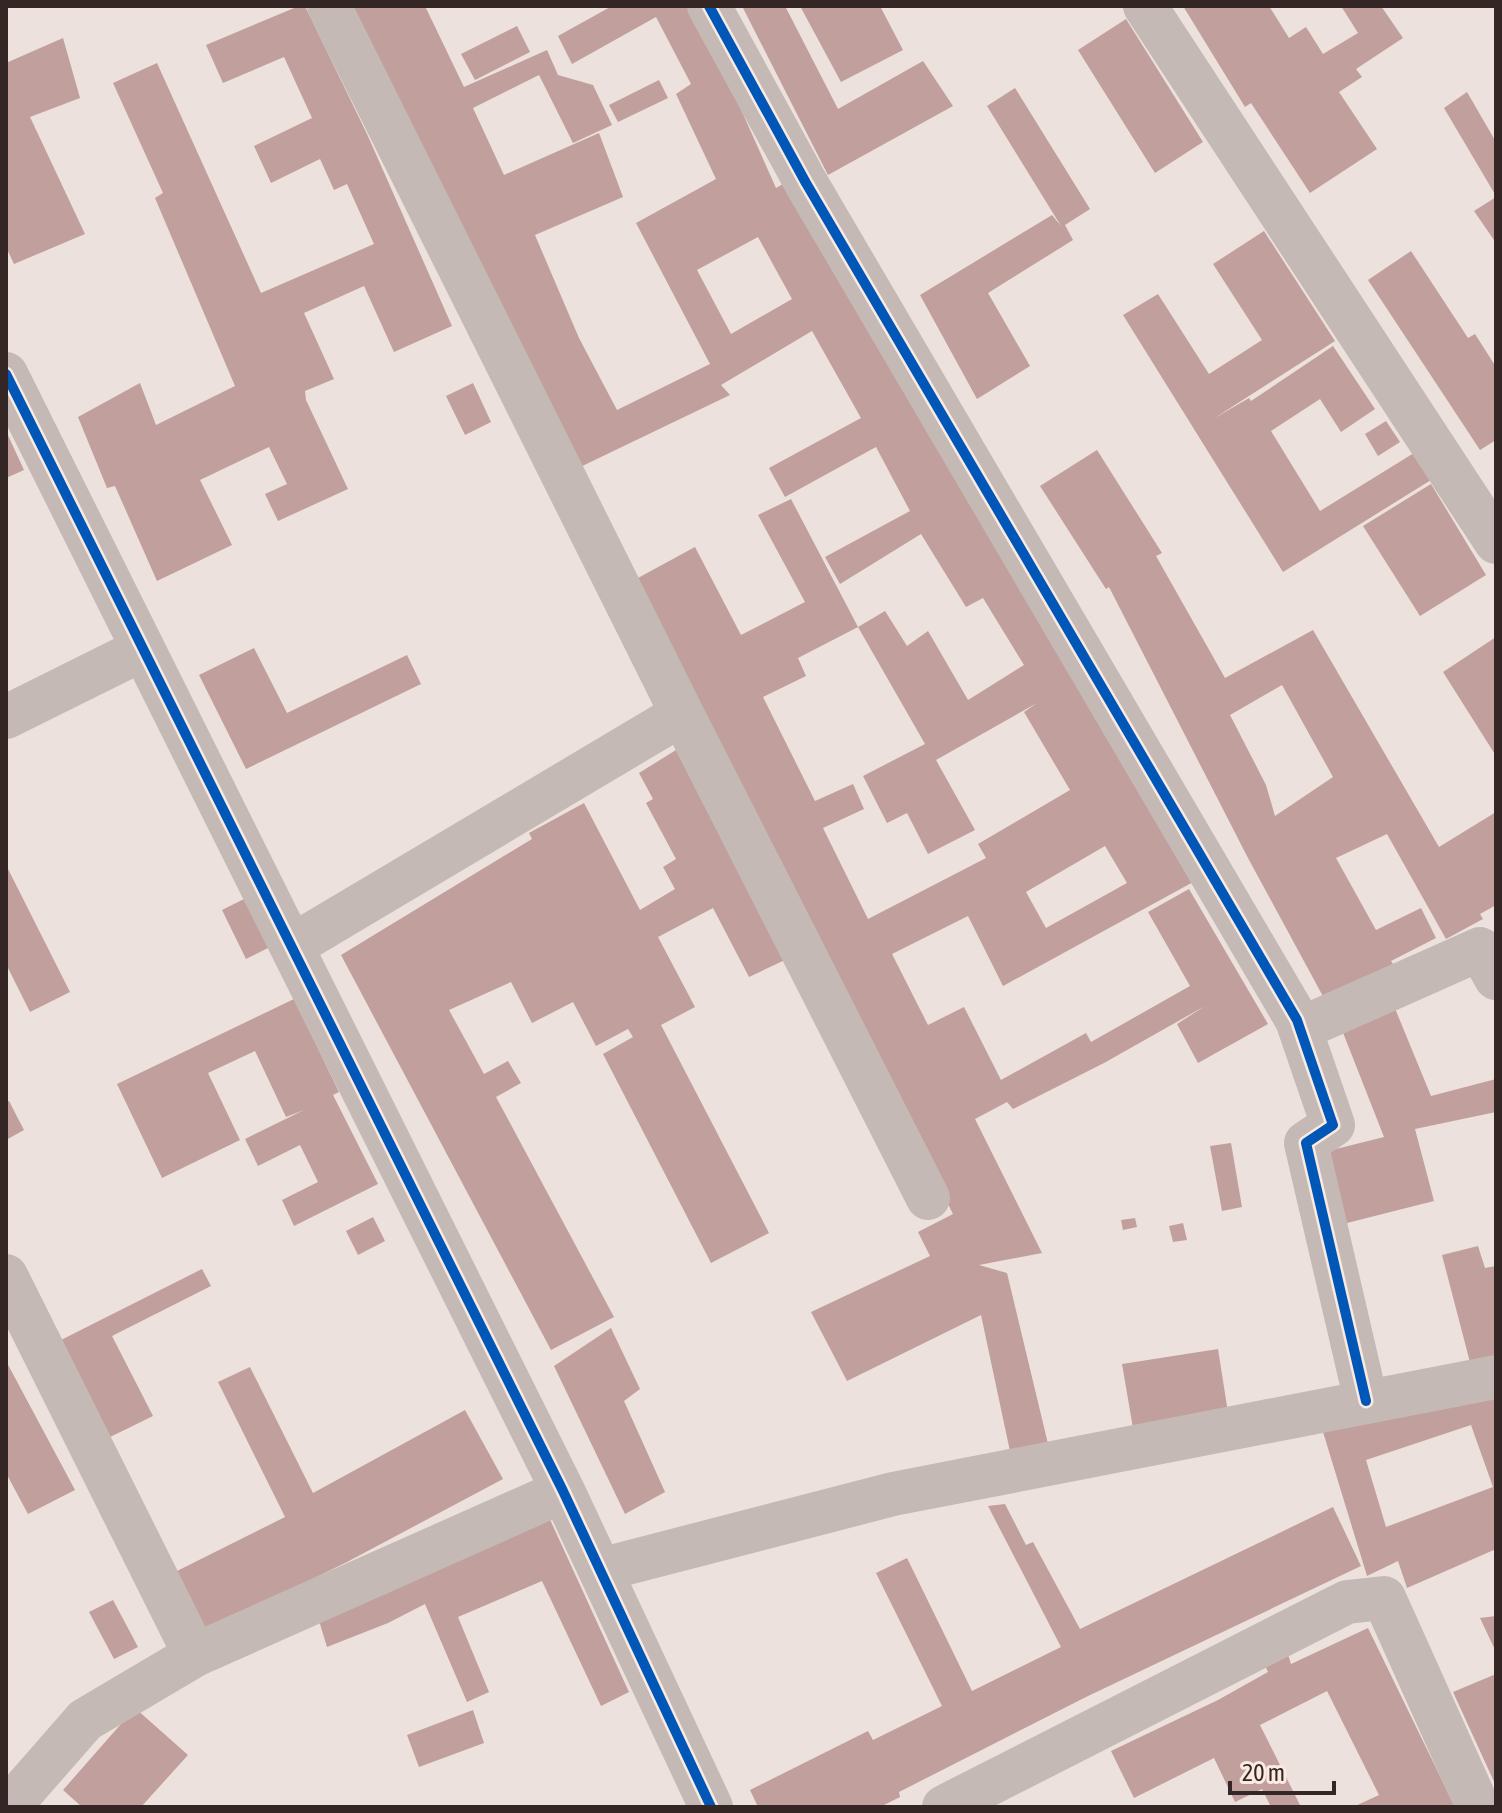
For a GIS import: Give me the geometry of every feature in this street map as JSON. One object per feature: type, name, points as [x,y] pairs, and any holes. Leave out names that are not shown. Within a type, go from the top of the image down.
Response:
[{"type":"street","points":[[329,6],[682,714],[928,1198]]},
{"type":"street","points":[[709,6],[806,183],[1300,1029],[1333,1125],[1306,1143],[1366,1401]]},
{"type":"street","points":[[1145,6],[1496,542]]},
{"type":"street","points":[[6,374],[563,1491],[711,1807]]},
{"type":"street","points":[[6,717],[143,649]]},
{"type":"street","points":[[292,946],[682,714]]},
{"type":"street","points":[[1300,1029],[1480,949],[1496,978]]},
{"type":"street","points":[[6,1276],[195,1655]]},
{"type":"street","points":[[600,1570],[893,1494],[1496,1377]]},
{"type":"street","points":[[9,1807],[85,1720],[195,1655],[563,1491]]},
{"type":"street","points":[[944,1807],[1347,1602],[1384,1598],[1478,1807]]},
{"type":"building","points":[[305,6],[367,134],[452,326],[394,352],[364,286],[304,313],[334,379],[305,391],[306,400],[348,489],[278,521],[265,494],[287,484],[269,447],[200,480],[232,545],[157,581],[115,486],[107,488],[78,417],[140,383],[156,425],[235,386],[155,198],[163,193],[113,83],[157,63],[261,293],[374,244],[347,184],[334,190],[320,159],[271,183],[254,146],[312,118],[284,57],[223,83],[206,45]]},
{"type":"building","points":[[347,6],[425,6],[464,87],[547,50],[558,75],[593,85],[612,125],[573,143],[539,75],[473,108],[504,175],[599,133],[623,197],[535,235],[579,338],[617,410],[710,364],[636,223],[716,179],[676,94],[691,84],[656,17],[572,64],[558,36],[612,6],[690,6],[722,67],[776,188],[795,177],[1195,881],[1003,986],[968,916],[892,954],[928,1025],[964,1007],[1001,1080],[1086,1033],[1091,1042],[1190,986],[1148,912],[1189,889],[1268,1024],[1198,1063],[1177,1024],[1205,1006],[1104,1063],[1013,1109],[1007,1102],[975,1119],[1042,1253],[979,1265],[1007,1273],[1049,1448],[1011,1456],[981,1315],[847,1381],[811,1312],[930,1256],[918,1232],[953,1214],[636,579],[695,547],[741,635],[805,602],[758,515],[791,499],[858,627],[885,611],[907,646],[928,631],[968,700],[1024,665],[983,598],[966,607],[921,534],[840,584],[825,557],[910,511],[876,447],[785,497],[769,468],[861,418],[812,331],[721,385],[730,395],[576,469]],"holes":[[[758,237],[792,299],[731,334],[697,270]],[[858,627],[925,744],[863,776],[887,823],[907,813],[928,854],[975,830],[936,760],[1037,703],[1024,712],[1070,790],[978,844],[986,858],[868,919],[823,828],[864,809],[853,784],[815,801],[763,697],[806,676],[798,658]],[[1105,846],[1127,883],[1046,928],[1026,892]]]},
{"type":"building","points":[[742,6],[785,6],[838,109],[923,61],[953,106],[828,175]]},
{"type":"building","points":[[800,6],[880,6],[903,50],[841,82]]},
{"type":"building","points":[[1183,6],[1269,6],[1289,38],[1306,27],[1323,54],[1358,33],[1341,6],[1381,6],[1403,38],[1356,69],[1362,77],[1339,92],[1377,149],[1310,193],[1251,103],[1245,107]]},
{"type":"building","points":[[1126,19],[1203,142],[1155,173],[1078,50]]},
{"type":"building","points":[[517,26],[530,52],[475,80],[461,54]]},
{"type":"building","points":[[63,38],[80,98],[30,117],[85,234],[14,264],[6,247],[6,63]]},
{"type":"building","points":[[659,80],[668,98],[618,122],[609,105]]},
{"type":"building","points":[[1015,88],[1090,209],[1065,225],[1073,240],[988,293],[1030,366],[977,399],[920,295],[1052,215],[1061,226],[987,106]]},
{"type":"building","points":[[1467,92],[1496,142],[1496,196],[1444,108]]},
{"type":"building","points":[[1496,197],[1496,243],[1474,211]]},
{"type":"building","points":[[1264,231],[1335,341],[1213,419],[1249,398],[1251,401],[1333,346],[1375,409],[1341,432],[1320,399],[1271,431],[1320,511],[1414,453],[1431,480],[1283,572],[1123,315],[1158,294],[1209,374],[1262,340],[1213,264]]},
{"type":"building","points":[[1411,251],[1468,338],[1475,334],[1496,367],[1496,440],[1480,450],[1368,280]]},
{"type":"building","points":[[473,383],[491,422],[465,435],[446,396]]},
{"type":"building","points":[[1386,421],[1400,442],[1378,456],[1365,434]]},
{"type":"building","points":[[6,431],[24,470],[6,478]]},
{"type":"building","points":[[1097,450],[1162,553],[1156,556],[1225,678],[1313,630],[1439,847],[1496,812],[1496,905],[1480,914],[1483,919],[1446,939],[1387,834],[1336,858],[1376,930],[1421,908],[1436,938],[1325,1000],[1248,858],[1109,587],[1106,589],[1040,486]],"holes":[[[1282,685],[1333,777],[1275,816],[1266,785],[1230,715]]]},
{"type":"building","points":[[1431,484],[1486,575],[1420,616],[1363,526]]},
{"type":"building","points":[[1496,637],[1496,756],[1443,672]]},
{"type":"building","points":[[254,648],[287,713],[407,655],[421,684],[246,769],[199,675]]},
{"type":"building","points":[[676,750],[785,960],[749,977],[713,908],[658,937],[695,1007],[661,1025],[769,1233],[711,1263],[603,1054],[633,1037],[628,1029],[596,1046],[573,1002],[532,1023],[511,982],[449,1010],[484,1074],[508,1061],[521,1083],[496,1097],[614,1317],[551,1350],[341,955],[532,839],[529,833],[584,803],[640,910],[675,889],[663,867],[676,859],[646,803],[653,799],[639,773]]},
{"type":"building","points":[[6,865],[70,992],[30,1012],[6,964]]},
{"type":"building","points":[[246,898],[270,947],[246,959],[222,910]]},
{"type":"building","points":[[294,999],[339,1092],[333,1095],[378,1184],[294,1226],[282,1200],[318,1182],[300,1145],[258,1166],[245,1139],[304,1110],[286,1117],[255,1051],[208,1073],[240,1140],[162,1178],[117,1084]]},
{"type":"building","points":[[1394,1006],[1431,1096],[1496,1079],[1496,1112],[1415,1129],[1434,1201],[1335,1226],[1316,1154],[1384,1137],[1340,1025]]},
{"type":"building","points":[[9,1101],[24,1130],[6,1140],[6,1102]]},
{"type":"building","points":[[1231,1143],[1242,1207],[1222,1211],[1210,1146]]},
{"type":"building","points":[[373,1217],[385,1241],[358,1255],[346,1231]]},
{"type":"building","points":[[1135,1218],[1137,1227],[1123,1230],[1121,1220]]},
{"type":"building","points":[[1183,1223],[1187,1240],[1173,1242],[1169,1226]]},
{"type":"building","points":[[1478,1246],[1485,1268],[1496,1266],[1496,1365],[1472,1370],[1442,1255]]},
{"type":"building","points":[[202,1269],[211,1286],[112,1336],[153,1416],[108,1438],[59,1341]]},
{"type":"building","points":[[611,1328],[640,1389],[624,1401],[665,1492],[625,1514],[554,1366]]},
{"type":"building","points":[[1218,1349],[1229,1419],[1134,1434],[1122,1364]]},
{"type":"building","points":[[6,1361],[75,1490],[28,1514],[6,1473]]},
{"type":"building","points":[[250,1367],[313,1493],[465,1410],[503,1479],[347,1562],[203,1633],[173,1573],[285,1517],[218,1382]]},
{"type":"building","points":[[1496,1386],[1496,1549],[1407,1588],[1398,1561],[1367,1576],[1323,1432]],"holes":[[[1471,1425],[1493,1487],[1386,1527],[1366,1460]]]},
{"type":"building","points":[[1005,1504],[1026,1545],[1033,1542],[1080,1629],[1333,1507],[1361,1566],[1086,1697],[899,1792],[900,1797],[880,1807],[758,1807],[750,1790],[868,1731],[873,1740],[942,1706],[876,1573],[907,1558],[972,1691],[1061,1647],[988,1506]]},
{"type":"building","points":[[547,1513],[629,1692],[601,1706],[542,1581],[458,1617],[489,1692],[467,1702],[425,1604],[388,1623],[327,1647],[317,1614]]},
{"type":"building","points":[[113,1600],[138,1647],[114,1659],[89,1612]]},
{"type":"building","points":[[1496,1616],[1496,1652],[1480,1618]]},
{"type":"building","points":[[1368,1628],[1455,1807],[1353,1807],[1379,1795],[1327,1691],[1260,1725],[1301,1807],[1271,1807],[1262,1789],[1235,1802],[1214,1758],[1134,1798],[1111,1751],[1218,1700],[1268,1672],[1261,1657],[1285,1645],[1291,1664]]},
{"type":"building","points":[[1496,1674],[1496,1786],[1453,1692]]},
{"type":"building","points":[[135,1708],[188,1755],[141,1807],[82,1807],[63,1790]]},
{"type":"building","points":[[473,1710],[484,1743],[419,1767],[407,1735]]},
{"type":"cycle path","points":[[709,6],[806,183],[1297,1020],[1333,1125],[1306,1143],[1366,1401]]},
{"type":"cycle path","points":[[6,374],[563,1491],[711,1807]]}]
